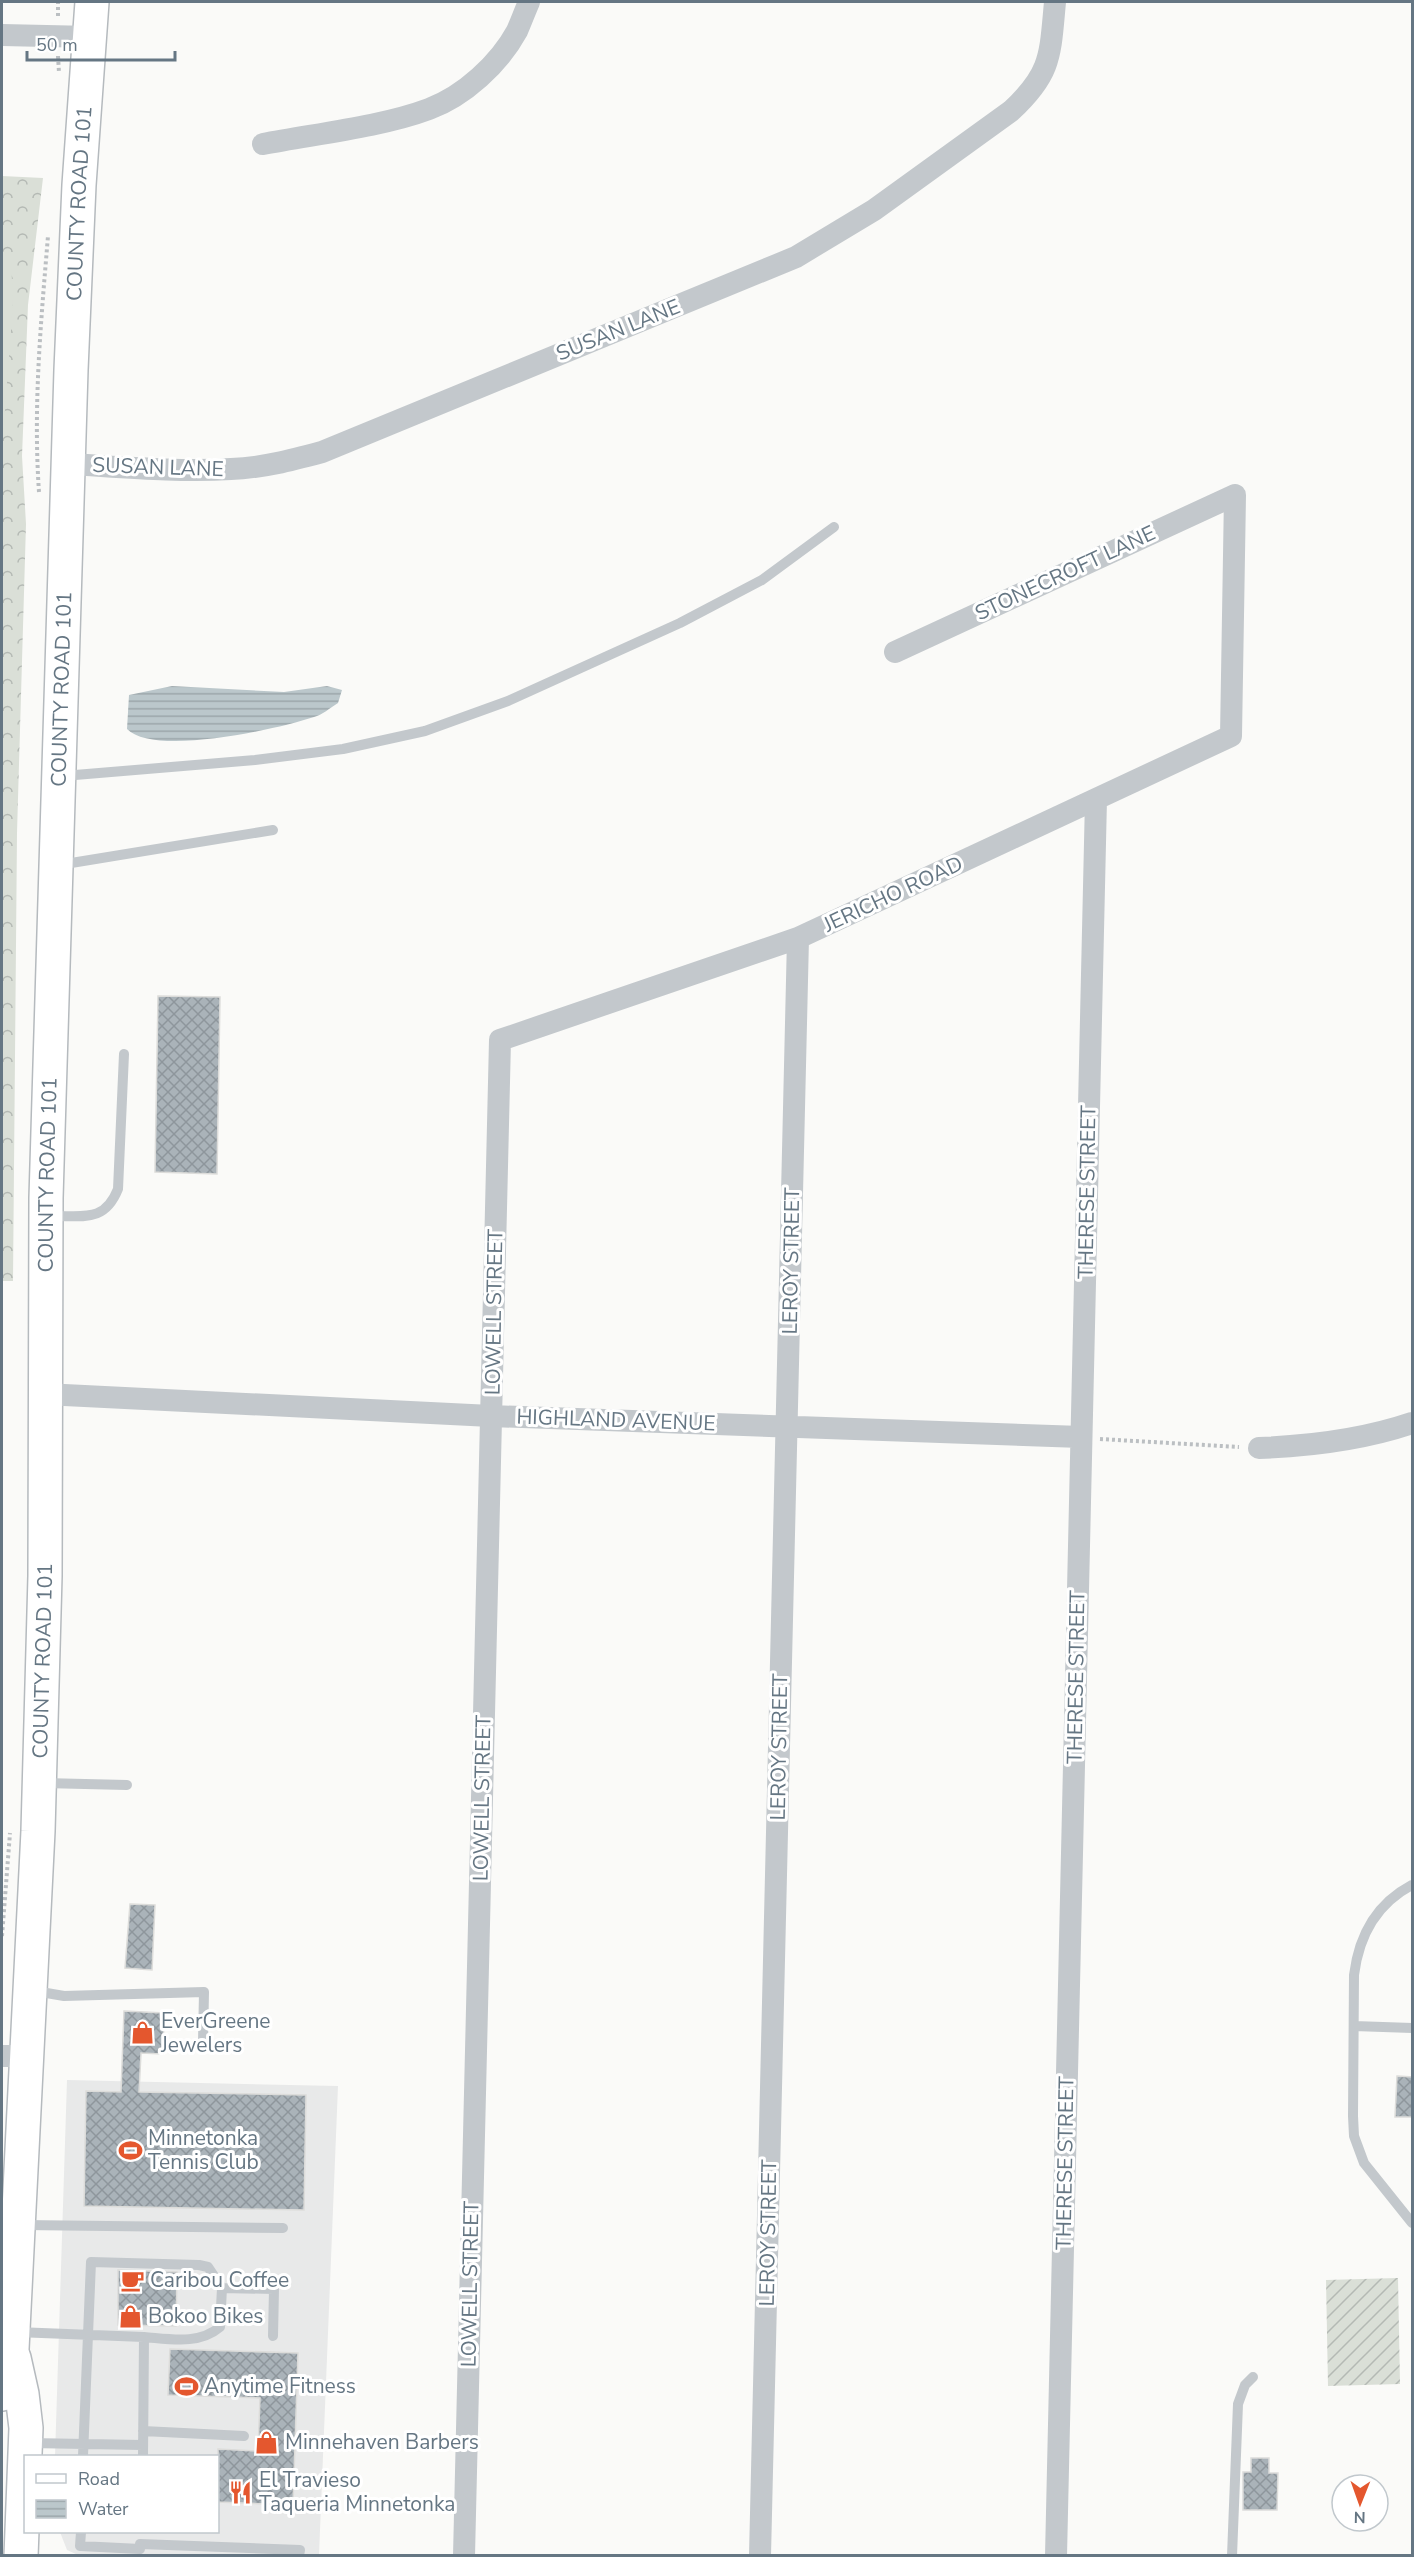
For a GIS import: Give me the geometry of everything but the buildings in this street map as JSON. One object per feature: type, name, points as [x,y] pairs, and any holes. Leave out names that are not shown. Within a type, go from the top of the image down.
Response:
[{"type":"main road","name":"COUNTY ROAD 101","points":[[25,2455],[22,2394],[13,2340],[15,2056],[31,1990],[39,1783],[45,1576],[46,1216],[58,777],[79,185],[92,2]]},
{"type":"main road","name":"COUNTY ROAD 101","points":[[2,2394],[13,2340]]},
{"type":"main road","name":"COUNTY ROAD 101","points":[[21,2556],[24,2488]]},
{"type":"street","points":[[263,144],[393,120],[430,109],[465,89],[494,63],[516,32],[529,2]]},
{"type":"street","name":"SUSAN LANE","points":[[69,464],[187,470],[232,469],[277,464],[322,452],[796,257],[874,210],[1011,111],[1030,93],[1046,69],[1055,2]]},
{"type":"street","points":[[2,34],[91,38]]},
{"type":"street","name":"STONECROFT LANE","points":[[895,652],[1236,495],[1232,691]]},
{"type":"street","name":"JERICHO ROAD","points":[[500,1040],[798,938],[1231,736],[1232,691]]},
{"type":"street","name":"THERESE STREET","points":[[1056,2556],[1096,799]]},
{"type":"street","name":"LEROY STREET","points":[[760,2556],[798,938]]},
{"type":"street","name":"LOWELL STREET","points":[[464,2556],[500,1040]]},
{"type":"street","name":"HIGHLAND AVENUE","points":[[44,1394],[491,1416],[1081,1437]]},
{"type":"street","points":[[1259,1448],[1337,1442],[1381,1434],[1413,1423]]},
{"type":"lane","points":[[58,777],[255,760],[344,749],[425,731],[508,700],[690,618],[762,580],[834,527]]},
{"type":"lane","points":[[56,865],[273,830]]},
{"type":"lane","points":[[46,1216],[97,1215],[112,1203],[118,1189],[124,1054]]},
{"type":"lane","points":[[39,1783],[127,1785]]},
{"type":"lane","points":[[1413,1885],[1392,1898],[1372,1918],[1357,1957],[1354,1975],[1353,2116],[1357,2149],[1374,2177],[1413,2223]]},
{"type":"lane","points":[[31,1990],[64,1995],[204,1992],[203,2042]]},
{"type":"lane","points":[[1354,2026],[1413,2028]]},
{"type":"lane","points":[[13,2239],[283,2228]]},
{"type":"lane","points":[[13,2340],[88,2335],[185,2340],[212,2334],[220,2327],[222,2288],[208,2267],[199,2265],[91,2262],[88,2335],[84,2443],[83,2455]]},
{"type":"lane","points":[[222,2288],[274,2289],[273,2336]]},
{"type":"lane","points":[[143,2455],[144,2337]]},
{"type":"lane","points":[[1232,2556],[1238,2404],[1245,2385],[1253,2377]]},
{"type":"lane","points":[[143,2431],[244,2436]]},
{"type":"lane","points":[[26,2443],[143,2445]]},
{"type":"lane","points":[[81,2533],[80,2546],[140,2550],[300,2550],[299,2556]]},
{"type":"lane","points":[[140,2533],[140,2550]]},
{"type":"path","points":[[1081,1437],[1113,1441],[1259,1448]]},
{"type":"shaded area","points":[[67,2080],[338,2086],[319,2555],[78,2555],[67,2550],[60,2533],[219,2533],[219,2455],[55,2455]]},
{"type":"green space","points":[[2,176],[43,178],[28,305],[22,456],[26,524],[17,833],[13,1281],[2,1281]]},
{"type":"green space","points":[[2,250],[11,260],[13,303],[3,437],[2,437]]},
{"type":"green space","points":[[1398,2278],[1400,2384],[1328,2386],[1326,2280]]},
{"type":"water","points":[[172,686],[284,692],[327,686],[342,690],[338,703],[320,715],[246,733],[189,741],[163,741],[141,737],[127,729],[129,695]]},
{"type":"place","name":"EverGreene Jewelers","points":[[143,2033]]},
{"type":"place","name":"Minnetonka Tennis Club","points":[[130,2150]]},
{"type":"place","name":"Caribou Coffee","points":[[132,2280]]},
{"type":"place","name":"Bokoo Bikes","points":[[130,2316]]},
{"type":"place","name":"Anytime Fitness","points":[[186,2386]]},
{"type":"place","name":"Minnehaven Barbers","points":[[267,2442]]},
{"type":"place","name":"El Travieso Taqueria Minnetonka","points":[[241,2492]]}]
